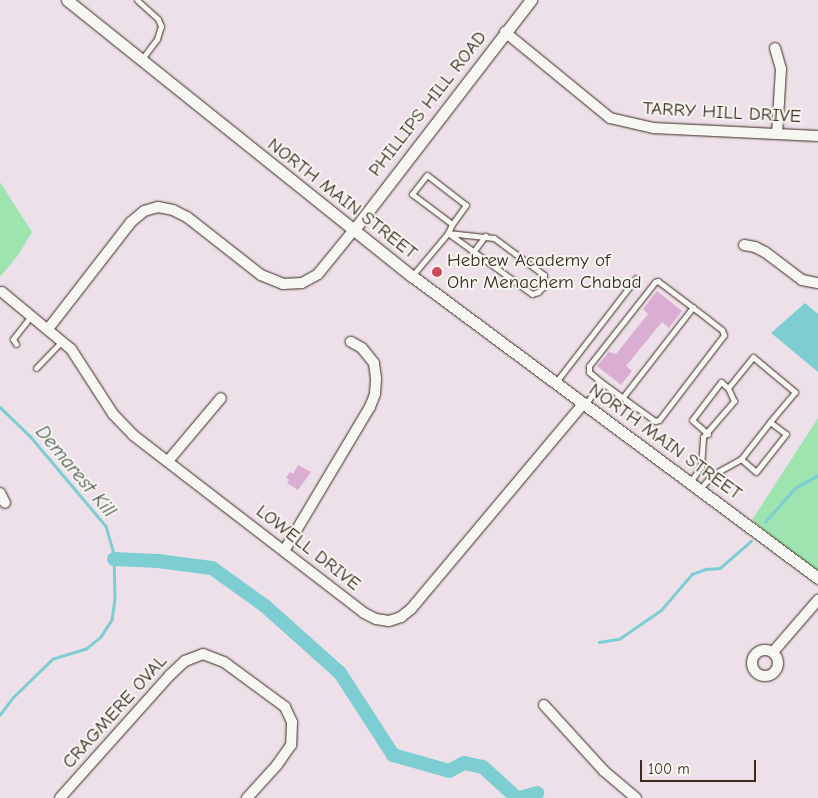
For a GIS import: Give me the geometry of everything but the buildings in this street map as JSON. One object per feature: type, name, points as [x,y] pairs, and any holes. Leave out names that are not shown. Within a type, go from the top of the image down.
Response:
[{"type":"street","name":"NORTH MAIN STREET","points":[[67,0],[353,231],[818,578]]},
{"type":"street","name":"PHILLIPS HILL ROAD","points":[[353,231],[531,0]]},
{"type":"street","name":"TARRY HILL DRIVE","points":[[505,32],[610,118],[653,128],[818,136]]},
{"type":"street","points":[[775,48],[781,69],[777,134]]},
{"type":"street","points":[[48,328],[131,222],[144,211],[158,207],[173,210],[187,217],[261,275],[283,284],[302,283],[318,274],[353,231]]},
{"type":"street","points":[[744,245],[765,252],[802,280],[818,283]]},
{"type":"street","name":"LOWELL DRIVE","points":[[2,292],[48,328],[83,364],[122,425],[364,613],[376,619],[389,621],[401,617],[411,609],[584,405]]},
{"type":"street","points":[[284,551],[373,400],[376,378],[374,364],[362,348],[351,342]]},
{"type":"street","points":[[168,461],[221,398]]},
{"type":"street","points":[[0,493],[5,503]]},
{"type":"street","points":[[773,652],[818,600]]},
{"type":"street","name":"CRAGMERE OVAL","points":[[60,798],[170,675],[185,661],[203,654],[224,662],[285,707],[292,722],[292,745],[277,765],[247,798]]},
{"type":"street","points":[[544,705],[604,771],[636,798]]},
{"type":"lane","points":[[137,0],[158,18],[161,26],[158,39],[141,61]]},
{"type":"lane","points":[[412,276],[448,233],[452,224],[466,205],[427,175],[412,194],[452,224]]},
{"type":"lane","points":[[448,233],[494,238],[544,275],[543,287],[538,292],[532,294],[448,233]]},
{"type":"lane","points":[[474,251],[485,236]]},
{"type":"lane","points":[[555,382],[636,278]]},
{"type":"lane","points":[[658,281],[692,307],[722,330],[723,339],[659,420],[654,421],[589,372],[589,366],[655,282],[658,281]]},
{"type":"lane","points":[[623,397],[692,307]]},
{"type":"lane","points":[[16,344],[13,339],[31,316]]},
{"type":"lane","points":[[36,368],[62,341]]},
{"type":"lane","points":[[700,490],[712,475],[740,459],[794,392],[753,357],[728,388]]},
{"type":"lane","points":[[584,405],[601,382]]},
{"type":"lane","points":[[690,482],[701,467],[703,437],[708,434],[734,401],[728,388],[721,382],[692,420],[708,434]]},
{"type":"lane","points":[[740,459],[756,472],[786,434],[770,422]]},
{"type":"green space","points":[[0,182],[32,232],[19,254],[0,277]]},
{"type":"green space","points":[[818,418],[818,575],[752,520]]},
{"type":"water","points":[[805,303],[818,314],[818,372],[771,333]]},
{"type":"waterway","name":"Demarest Kill","points":[[0,407],[31,437],[106,526],[114,554],[115,599],[112,620],[101,637],[86,649],[53,659],[13,698],[0,715]]},
{"type":"waterway","points":[[765,522],[795,488],[818,475]]},
{"type":"waterway","points":[[599,642],[619,639],[661,610],[692,574],[706,569],[720,568],[751,541]]},
{"type":"waterway","points":[[114,559],[158,561],[212,568],[265,606],[340,673],[393,755],[449,771],[464,763],[483,767],[517,798]]},
{"type":"waterway","points":[[520,798],[537,793]]},
{"type":"place","name":"Hebrew Academy of Ohr Menachem Chabad","points":[[437,272]]}]
